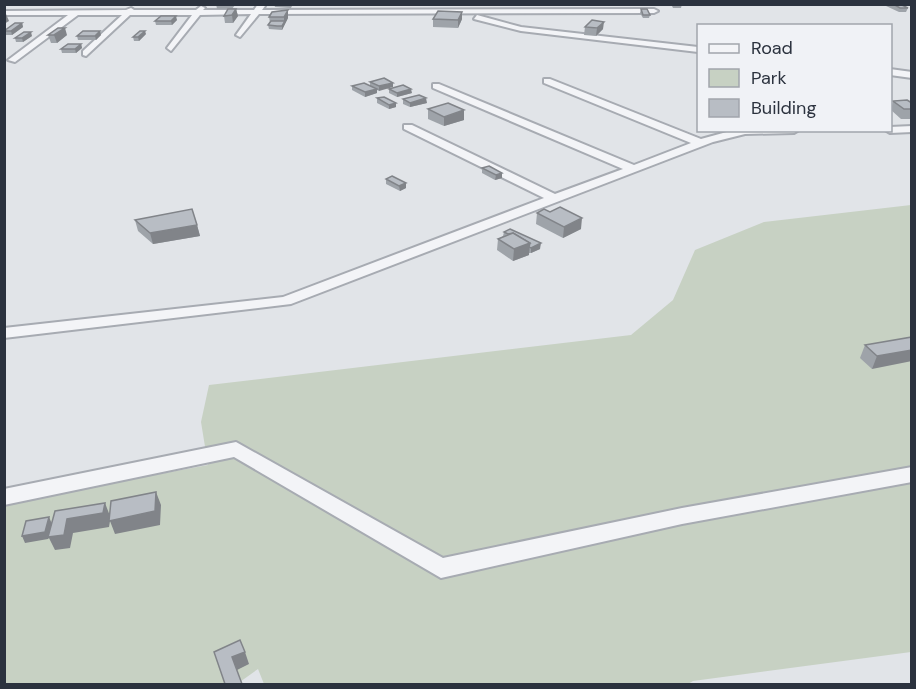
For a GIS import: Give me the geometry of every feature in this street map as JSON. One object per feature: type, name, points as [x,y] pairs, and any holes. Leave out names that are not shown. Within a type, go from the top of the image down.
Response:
[{"type":"street","points":[[4,25],[37,4]]},
{"type":"street","points":[[12,60],[87,4]]},
{"type":"street","points":[[86,53],[138,4]]},
{"type":"street","points":[[171,48],[204,4]]},
{"type":"street","points":[[240,35],[262,4]]},
{"type":"street","points":[[4,13],[196,13],[376,8],[468,13],[521,29],[697,50]]},
{"type":"street","points":[[468,13],[484,8],[643,8],[654,10]]},
{"type":"street","points":[[892,72],[912,75]]},
{"type":"street","points":[[547,81],[700,143]]},
{"type":"street","points":[[436,86],[634,169]]},
{"type":"street","points":[[408,127],[555,199]]},
{"type":"street","points":[[892,130],[912,129]]},
{"type":"street","points":[[4,333],[286,301],[700,143],[741,132]]},
{"type":"street","points":[[4,497],[236,449],[441,568],[682,516],[912,474]]},
{"type":"green space","points":[[911,205],[911,652],[693,681],[688,684],[264,684],[258,669],[237,684],[5,684],[5,503],[208,465],[201,422],[209,385],[631,335],[673,300],[695,250],[764,222]]},
{"type":"building","points":[[893,4],[900,4],[908,8],[900,8]]},
{"type":"building","points":[[228,9],[236,9],[232,15],[224,16]]},
{"type":"building","points":[[641,9],[647,9],[650,15],[643,15]]},
{"type":"building","points":[[288,10],[284,17],[269,17],[272,12]]},
{"type":"building","points":[[438,11],[462,12],[458,20],[433,19]]},
{"type":"building","points":[[161,16],[176,16],[171,21],[155,21]]},
{"type":"building","points":[[592,20],[604,22],[597,28],[585,27]]},
{"type":"building","points":[[271,21],[285,21],[282,26],[268,25]]},
{"type":"building","points":[[15,23],[22,23],[11,31],[4,31]]},
{"type":"building","points":[[58,28],[65,28],[54,35],[48,35]]},
{"type":"building","points":[[83,31],[100,31],[95,36],[77,36]]},
{"type":"building","points":[[140,31],[145,31],[138,37],[133,37]]},
{"type":"building","points":[[24,32],[31,32],[22,38],[15,38]]},
{"type":"building","points":[[68,44],[81,44],[75,49],[61,49]]},
{"type":"building","points":[[384,78],[393,83],[379,86],[370,82]]},
{"type":"building","points":[[364,83],[377,89],[365,92],[352,86]]},
{"type":"building","points":[[403,85],[411,89],[397,93],[389,89]]},
{"type":"building","points":[[419,95],[426,98],[410,103],[403,99]]},
{"type":"building","points":[[384,97],[396,103],[389,105],[377,98]]},
{"type":"building","points":[[907,100],[912,103],[912,109],[904,109],[893,101]]},
{"type":"building","points":[[448,103],[464,110],[444,117],[428,109]]},
{"type":"building","points":[[489,166],[502,173],[496,175],[482,168]]},
{"type":"building","points":[[392,176],[406,183],[399,186],[386,179]]},
{"type":"building","points":[[560,207],[582,218],[564,227],[537,213],[544,209],[550,212]]},
{"type":"building","points":[[192,209],[197,225],[150,233],[135,220]]},
{"type":"building","points":[[510,229],[541,243],[531,248],[530,243],[513,233],[504,232]]},
{"type":"building","points":[[513,233],[530,243],[514,249],[498,239]]},
{"type":"building","points":[[912,337],[912,350],[877,356],[865,345]]},
{"type":"building","points":[[156,492],[155,511],[109,521],[111,501]]},
{"type":"building","points":[[105,503],[103,513],[67,519],[64,535],[48,537],[55,511]]},
{"type":"building","points":[[49,517],[45,532],[22,536],[26,521]]},
{"type":"building","points":[[240,640],[245,652],[232,657],[242,684],[225,684],[214,652]]}]
